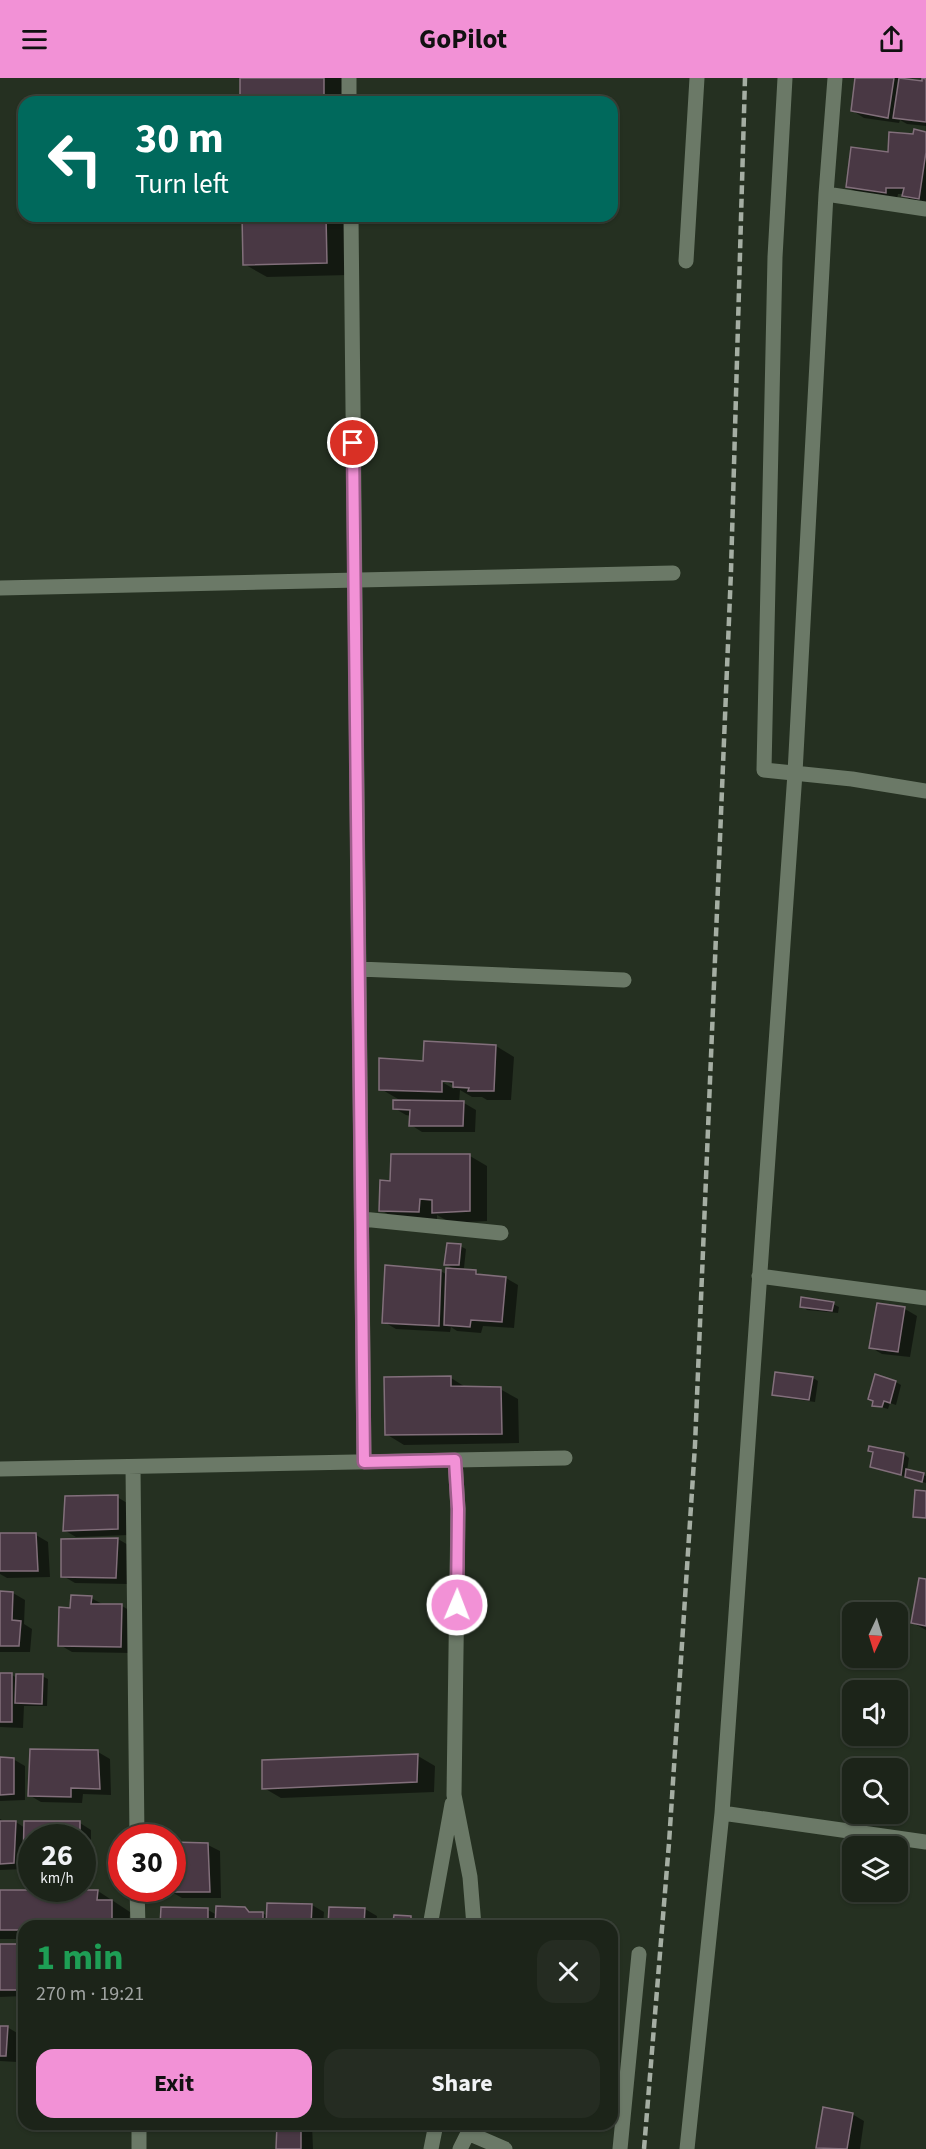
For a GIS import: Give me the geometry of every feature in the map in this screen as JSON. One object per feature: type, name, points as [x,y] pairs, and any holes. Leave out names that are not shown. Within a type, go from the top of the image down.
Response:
[{"type":"street","points":[[349,78],[349,96]]},
{"type":"street","points":[[686,261],[697,78]]},
{"type":"street","points":[[785,78],[775,257],[764,770],[926,791]]},
{"type":"street","points":[[687,2149],[722,1812],[795,773],[826,194],[835,78]]},
{"type":"street","points":[[826,194],[926,208]]},
{"type":"street","points":[[351,222],[364,1462]]},
{"type":"street","points":[[0,588],[673,573]]},
{"type":"street","points":[[359,969],[624,980]]},
{"type":"street","points":[[362,1219],[501,1233]]},
{"type":"street","points":[[759,1275],[926,1298]]},
{"type":"street","points":[[0,1469],[565,1458]]},
{"type":"street","points":[[431,1920],[454,1795],[458,1509],[455,1460]]},
{"type":"street","points":[[134,1467],[137,1824]]},
{"type":"street","points":[[454,1795],[470,1877],[474,1920]]},
{"type":"street","points":[[722,1812],[926,1842]]},
{"type":"street","points":[[137,1902],[138,1920]]},
{"type":"street","points":[[620,2149],[639,1954]]},
{"type":"street","points":[[139,2130],[139,2149]]},
{"type":"street","points":[[431,2149],[435,2130]]},
{"type":"street","points":[[460,2149],[469,2130]]},
{"type":"street","points":[[471,2130],[505,2149]]},
{"type":"building","points":[[240,78],[324,78],[324,96],[240,96]]},
{"type":"building","points":[[855,78],[894,78],[888,118],[851,111]]},
{"type":"building","points":[[899,78],[922,81],[922,78],[926,79],[926,122],[893,118]]},
{"type":"building","points":[[914,129],[926,132],[926,152],[919,199],[902,196],[904,188],[886,188],[886,193],[846,187],[851,147],[888,152],[889,132],[913,134]]},
{"type":"building","points":[[242,222],[326,222],[327,263],[243,265]]},
{"type":"building","points":[[424,1041],[496,1045],[494,1091],[468,1091],[469,1088],[453,1087],[453,1082],[442,1081],[442,1092],[379,1090],[379,1058],[423,1061]]},
{"type":"building","points":[[393,1100],[464,1101],[463,1126],[409,1126],[410,1110],[393,1109]]},
{"type":"building","points":[[391,1154],[470,1154],[470,1211],[432,1213],[432,1200],[420,1199],[419,1212],[379,1211],[380,1180],[390,1181]]},
{"type":"building","points":[[447,1243],[461,1244],[459,1265],[444,1265]]},
{"type":"building","points":[[385,1265],[441,1270],[439,1326],[382,1323]]},
{"type":"building","points":[[446,1268],[476,1270],[476,1274],[506,1277],[502,1322],[471,1320],[470,1327],[444,1325]]},
{"type":"building","points":[[801,1297],[834,1302],[832,1311],[800,1307]]},
{"type":"building","points":[[877,1303],[905,1307],[898,1352],[869,1348]]},
{"type":"building","points":[[775,1372],[813,1377],[809,1400],[772,1395]]},
{"type":"building","points":[[875,1374],[896,1381],[890,1403],[884,1401],[882,1407],[872,1406],[873,1401],[868,1399]]},
{"type":"building","points":[[451,1376],[451,1386],[501,1387],[502,1434],[385,1435],[384,1377]]},
{"type":"building","points":[[869,1446],[904,1453],[901,1475],[870,1467],[873,1452],[868,1451]]},
{"type":"building","points":[[906,1469],[924,1473],[922,1482],[905,1477]]},
{"type":"building","points":[[915,1490],[926,1491],[926,1518],[913,1517]]},
{"type":"building","points":[[118,1495],[118,1529],[63,1531],[65,1496]]},
{"type":"building","points":[[0,1533],[36,1533],[38,1571],[0,1571]]},
{"type":"building","points":[[118,1538],[116,1578],[61,1577],[61,1539]]},
{"type":"building","points":[[919,1578],[926,1579],[926,1626],[911,1623]]},
{"type":"building","points":[[0,1591],[13,1592],[12,1620],[21,1621],[19,1646],[0,1646]]},
{"type":"building","points":[[71,1595],[92,1596],[91,1604],[122,1604],[121,1647],[58,1646],[59,1607],[70,1608]]},
{"type":"building","points":[[0,1673],[12,1673],[12,1722],[0,1722]]},
{"type":"building","points":[[16,1674],[43,1674],[42,1704],[15,1703]]},
{"type":"building","points":[[30,1749],[98,1750],[100,1789],[71,1788],[71,1797],[28,1796]]},
{"type":"building","points":[[418,1754],[417,1782],[262,1789],[262,1760]]},
{"type":"building","points":[[0,1757],[14,1758],[14,1794],[0,1795]]},
{"type":"building","points":[[0,1821],[16,1821],[14,1863],[0,1864]]},
{"type":"building","points":[[24,1821],[80,1821],[80,1824],[24,1824]]},
{"type":"building","points":[[186,1842],[208,1843],[210,1892],[186,1892]]},
{"type":"building","points":[[0,1890],[18,1890],[18,1902],[96,1902],[96,1890],[98,1890],[97,1900],[112,1902],[112,1920],[18,1920],[18,1930],[0,1930]]},
{"type":"building","points":[[267,1903],[312,1904],[311,1920],[266,1920]]},
{"type":"building","points":[[216,1906],[245,1907],[249,1912],[263,1912],[263,1920],[215,1920]]},
{"type":"building","points":[[161,1907],[208,1908],[208,1920],[160,1920]]},
{"type":"building","points":[[329,1907],[365,1908],[364,1920],[328,1920]]},
{"type":"building","points":[[394,1915],[411,1916],[411,1920],[393,1920]]},
{"type":"building","points":[[0,1944],[18,1944],[18,1990],[0,1990]]},
{"type":"building","points":[[0,2026],[8,2026],[6,2056],[0,2056]]},
{"type":"building","points":[[823,2107],[853,2113],[847,2149],[816,2148]]},
{"type":"building","points":[[277,2130],[301,2130],[301,2149],[276,2149]]},
{"type":"railway","points":[[644,2149],[669,1843],[695,1445],[731,571],[745,78]]},
{"type":"route","points":[[353,443],[364,1462],[455,1460],[458,1509],[457,1605]]}]
